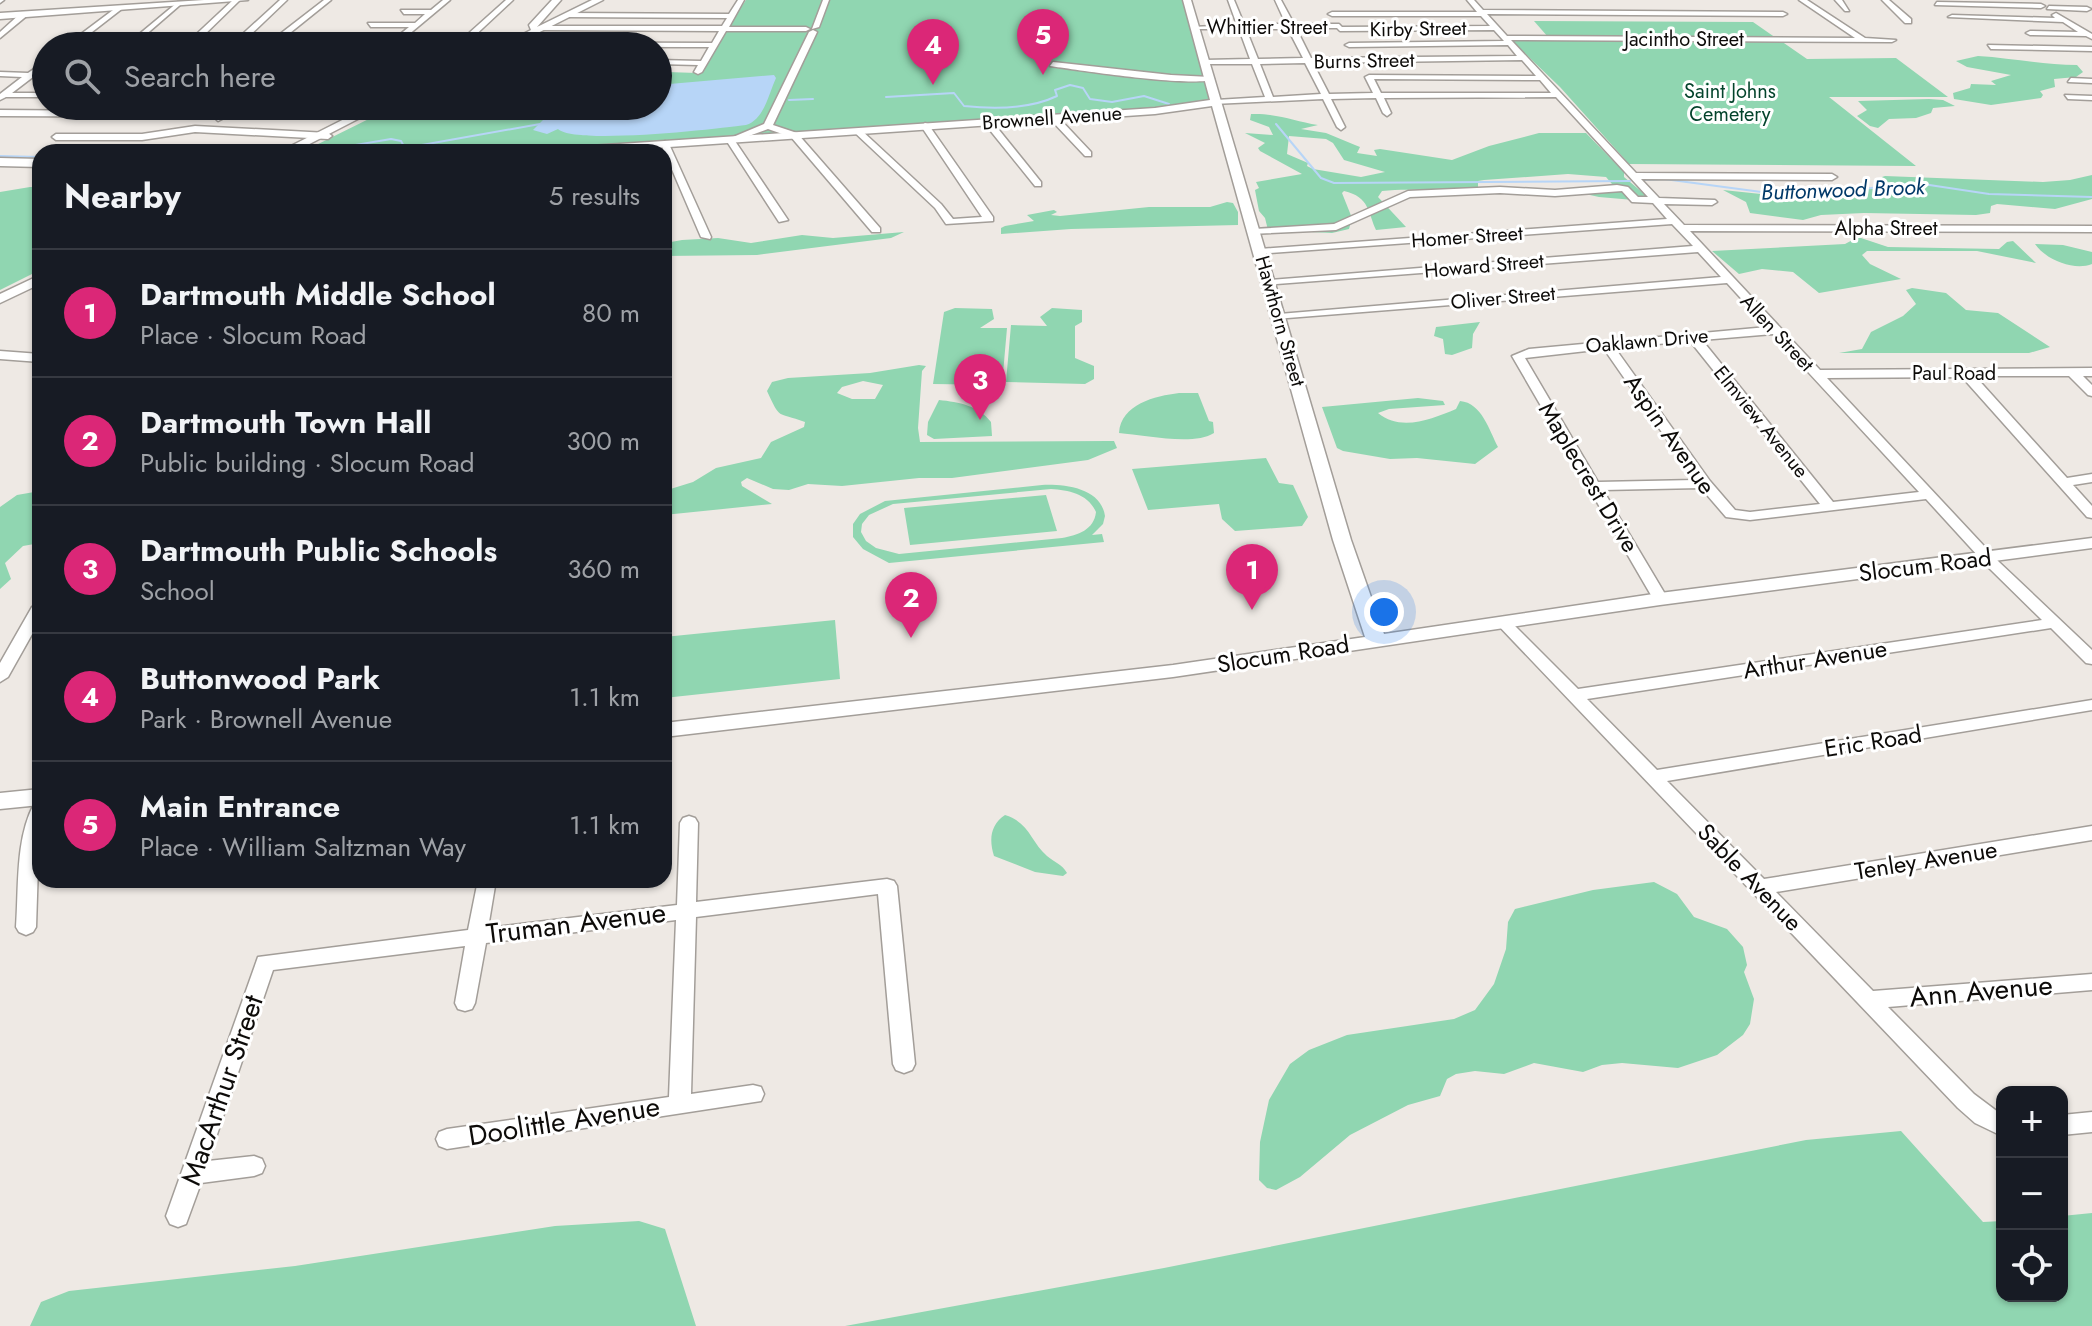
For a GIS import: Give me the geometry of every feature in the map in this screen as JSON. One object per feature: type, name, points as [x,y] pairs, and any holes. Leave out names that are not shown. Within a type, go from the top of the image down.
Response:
[{"type":"highway","points":[[0,164],[32,165]]},
{"type":"main road","points":[[25,14],[51,0]]},
{"type":"main road","points":[[0,16],[244,0]]},
{"type":"main road","points":[[528,32],[557,0]]},
{"type":"main road","points":[[532,32],[599,0]]},
{"type":"main road","name":"Hawthorn Street","points":[[1187,0],[1345,550],[1376,640]]},
{"type":"main road","name":"Brownell Avenue","points":[[665,144],[1193,106],[1217,107]]},
{"type":"main road","points":[[310,144],[353,120]]},
{"type":"main road","points":[[304,144],[359,120]]},
{"type":"main road","points":[[0,292],[32,277]]},
{"type":"main road","points":[[0,299],[32,283]]},
{"type":"main road","name":"Slocum Road","points":[[672,729],[1158,673],[1660,599],[2092,543]]},
{"type":"main road","points":[[0,801],[32,798]]},
{"type":"street","points":[[203,32],[237,0]]},
{"type":"street","points":[[249,32],[284,0]]},
{"type":"street","points":[[287,32],[328,0]]},
{"type":"street","points":[[408,32],[447,0]]},
{"type":"street","points":[[474,32],[510,0]]},
{"type":"street","points":[[698,72],[741,0]]},
{"type":"street","points":[[768,126],[826,0]]},
{"type":"street","points":[[1231,0],[1270,100]]},
{"type":"street","points":[[1278,0],[1341,127]]},
{"type":"street","name":"Allen Street","points":[[1470,0],[1557,95],[1623,160],[1632,176],[1986,557],[2092,659]]},
{"type":"street","points":[[1802,0],[1878,50]]},
{"type":"street","points":[[1838,0],[1847,10]]},
{"type":"street","points":[[1885,0],[1908,21]]},
{"type":"street","points":[[2031,0],[2090,36]]},
{"type":"street","points":[[1375,1],[1384,14]]},
{"type":"street","points":[[1934,2],[2087,9]]},
{"type":"street","points":[[1934,2],[1964,28]]},
{"type":"street","points":[[145,32],[178,4]]},
{"type":"street","points":[[1729,7],[1739,13]]},
{"type":"street","points":[[87,32],[119,8]]},
{"type":"street","points":[[1359,61],[1330,11],[1384,14],[1430,10],[1482,13],[1783,14]]},
{"type":"street","points":[[404,12],[432,12]]},
{"type":"street","points":[[0,36],[25,14]]},
{"type":"street","points":[[568,15],[731,16]]},
{"type":"street","points":[[1952,17],[2064,20]]},
{"type":"street","points":[[371,25],[417,25]]},
{"type":"street","name":"Whittier Street","points":[[1195,27],[1339,28]]},
{"type":"street","points":[[540,28],[811,30]]},
{"type":"street","name":"Kirby Street","points":[[1339,28],[1495,28]]},
{"type":"street","points":[[2030,33],[2090,36]]},
{"type":"street","name":"Jacintho Street","points":[[1349,45],[1507,41],[1892,40]]},
{"type":"street","points":[[672,45],[714,45]]},
{"type":"street","points":[[1991,47],[2092,49]]},
{"type":"street","name":"Burns Street","points":[[1205,62],[1523,58]]},
{"type":"street","points":[[672,62],[703,63]]},
{"type":"street","points":[[1053,64],[1171,78],[1210,79]]},
{"type":"street","points":[[0,74],[31,75]]},
{"type":"street","points":[[1,96],[31,75]]},
{"type":"street","points":[[1387,113],[1369,77],[1542,78]]},
{"type":"street","points":[[2071,80],[2092,81]]},
{"type":"street","points":[[1,96],[32,95]]},
{"type":"street","name":"Brownell Avenue","points":[[1217,107],[1324,97],[1557,95]]},
{"type":"street","points":[[2068,97],[2092,98]]},
{"type":"street","points":[[0,113],[32,113]]},
{"type":"street","points":[[1054,118],[1088,154]]},
{"type":"street","points":[[104,123],[107,120]]},
{"type":"street","points":[[195,129],[215,120]]},
{"type":"street","points":[[988,122],[1038,184]]},
{"type":"street","points":[[783,220],[730,140],[768,126],[794,135],[876,230]]},
{"type":"street","points":[[857,131],[938,206],[950,222],[989,219],[925,126]]},
{"type":"street","points":[[56,137],[142,137],[195,129],[324,136]]},
{"type":"street","points":[[672,160],[706,237]]},
{"type":"street","points":[[1632,176],[1832,177]]},
{"type":"street","points":[[1254,232],[1336,227],[1401,196],[1417,193],[1565,192],[1617,188],[1625,189],[1635,200],[1712,202]]},
{"type":"street","name":"Alpha Street","points":[[1677,224],[2092,229]]},
{"type":"street","name":"Homer Street","points":[[1260,252],[1677,224]]},
{"type":"street","name":"Howard Street","points":[[1269,283],[1699,249]]},
{"type":"street","name":"Oliver Street","points":[[1279,317],[1728,280]]},
{"type":"street","name":"Oaklawn Drive","points":[[1519,355],[1775,330]]},
{"type":"street","name":"Elmview Avenue","points":[[1693,337],[1829,506]]},
{"type":"street","name":"Aspin Avenue","points":[[1607,345],[1722,506],[1740,516],[1829,506]]},
{"type":"street","points":[[0,355],[32,357]]},
{"type":"street","name":"Maplecrest Drive","points":[[1519,355],[1660,599]]},
{"type":"street","points":[[2072,372],[2092,392]]},
{"type":"street","name":"Paul Road","points":[[1815,374],[2092,372]]},
{"type":"street","points":[[1965,373],[2092,514]]},
{"type":"street","points":[[2064,482],[2092,478]]},
{"type":"street","points":[[1595,486],[1705,484]]},
{"type":"street","points":[[1829,506],[1928,495]]},
{"type":"street","points":[[0,677],[32,621]]},
{"type":"street","name":"Sable Avenue","points":[[1503,622],[1977,1111],[1996,1122]]},
{"type":"street","name":"Arthur Avenue","points":[[1575,695],[2054,623]]},
{"type":"street","name":"Eric Road","points":[[1654,777],[2092,705]]},
{"type":"street","points":[[680,1103],[689,823]]},
{"type":"street","name":"Tenley Avenue","points":[[1761,887],[2092,833]]},
{"type":"street","points":[[26,927],[32,836]]},
{"type":"street","name":"Truman Avenue","points":[[265,963],[887,886],[904,1064]]},
{"type":"street","points":[[465,1003],[486,888]]},
{"type":"street","name":"MacArthur Street","points":[[178,1216],[265,963]]},
{"type":"street","name":"Ann Avenue","points":[[1870,1000],[2092,982]]},
{"type":"street","name":"Doolittle Avenue","points":[[447,1139],[753,1094]]},
{"type":"street","points":[[2068,1124],[2092,1122]]},
{"type":"street","points":[[194,1173],[254,1166]]},
{"type":"green space","points":[[746,0],[1183,0],[1211,99],[1143,110],[644,144],[318,144],[367,120],[672,120],[672,72],[697,73]]},
{"type":"green space","points":[[1534,21],[1753,22],[1776,38],[1548,37]]},
{"type":"green space","name":"Saint Johns Cemetery","points":[[1511,40],[1781,41],[1807,59],[1896,58],[1948,97],[1829,97],[1916,166],[1629,164],[1560,87]]},
{"type":"green space","points":[[1978,56],[2077,65],[2083,72],[2076,77],[2054,79],[2055,87],[2040,91],[2043,95],[2041,98],[1991,105],[1954,99],[1953,93],[1970,88],[1971,84],[1996,85],[1991,81],[2011,75],[1967,67],[1956,61]]},
{"type":"green space","points":[[1943,100],[1955,106],[1933,108],[1931,113],[1916,118],[1889,119],[1878,128],[1857,116],[1867,110],[1858,101]]},
{"type":"green space","points":[[1251,114],[1260,114],[1318,125],[1301,129],[1326,133],[1360,147],[1357,153],[1377,156],[1374,150],[1380,149],[1452,160],[1489,146],[1539,133],[1586,133],[1624,172],[1624,177],[1648,197],[1645,201],[1581,193],[1612,184],[1606,177],[1568,174],[1484,180],[1478,181],[1478,187],[1466,189],[1382,191],[1378,197],[1406,227],[1376,230],[1363,201],[1344,191],[1342,193],[1352,218],[1349,229],[1332,233],[1268,230],[1265,218],[1259,211],[1256,182],[1302,174],[1260,151],[1258,148],[1265,143],[1245,133],[1273,135],[1269,127],[1250,120]],"holes":[[[1289,136],[1326,139],[1333,143],[1344,160],[1385,172],[1361,177],[1313,169],[1307,166],[1308,163],[1287,154]]]},
{"type":"green space","points":[[2092,175],[2092,199],[2055,209],[1997,204],[1991,206],[1990,213],[1976,215],[1864,213],[1821,215],[1803,220],[1750,213],[1746,202],[1723,190],[1790,197],[1808,191],[1838,194],[1887,186],[1882,177],[1885,176],[2043,182]]},
{"type":"green space","points":[[32,187],[32,274],[0,290],[0,192]]},
{"type":"green space","points":[[1233,203],[1238,212],[1238,225],[1001,234],[1001,228],[1005,226],[1034,221],[1027,215],[1054,210],[1057,212],[1051,215],[1060,216],[1149,207],[1210,207]]},
{"type":"green space","points":[[904,232],[891,238],[757,255],[672,256],[672,242],[682,240],[718,238],[751,243],[802,235],[833,238]]},
{"type":"green space","points":[[1858,237],[1888,247],[1999,249],[2013,241],[2036,263],[1977,251],[1867,251],[1862,255],[1870,264],[1901,279],[1819,293],[1793,272],[1762,269],[1739,274],[1712,251],[1845,244]]},
{"type":"green space","points":[[2035,244],[2063,245],[2092,252],[2092,264],[2077,266],[2061,263]]},
{"type":"green space","points":[[1912,288],[1946,293],[1966,310],[1998,313],[2050,347],[2029,353],[1839,353],[1862,349],[1871,332],[1903,316],[1916,304],[1906,290]]},
{"type":"green space","points":[[955,308],[992,309],[994,319],[980,328],[1007,328],[1002,385],[933,384],[944,312]]},
{"type":"green space","points":[[1052,308],[1082,310],[1082,322],[1075,326],[1075,358],[1094,366],[1094,379],[1085,384],[1006,382],[1011,325],[1047,326],[1040,317]]},
{"type":"green space","points":[[1480,322],[1473,334],[1472,348],[1452,355],[1445,354],[1443,339],[1434,336],[1436,327]]},
{"type":"green space","points":[[926,366],[922,371],[920,442],[1114,441],[1117,448],[1088,460],[952,478],[842,486],[808,484],[789,490],[773,489],[747,478],[741,482],[742,486],[772,504],[672,514],[672,489],[693,482],[716,468],[761,458],[771,442],[804,427],[805,422],[778,411],[767,391],[772,382]],"holes":[[[863,381],[883,385],[875,399],[852,399],[837,393],[842,387]]]},
{"type":"green space","points":[[1198,393],[1209,421],[1213,422],[1214,433],[1182,439],[1119,433],[1121,423],[1133,408],[1150,399]]},
{"type":"green space","points":[[1418,398],[1443,401],[1445,405],[1389,409],[1378,413],[1397,422],[1417,422],[1456,409],[1460,401],[1468,403],[1484,418],[1498,447],[1475,464],[1417,458],[1390,459],[1343,451],[1337,448],[1322,407]]},
{"type":"green space","points":[[939,400],[981,412],[991,422],[992,436],[934,439],[927,435],[928,422]]},
{"type":"green space","points":[[1266,458],[1279,483],[1293,485],[1308,517],[1302,526],[1235,531],[1222,519],[1219,504],[1148,510],[1132,469]]},
{"type":"green space","points":[[1061,485],[1081,490],[1097,499],[1105,516],[1103,524],[1092,535],[1102,534],[1104,542],[889,563],[863,549],[853,537],[853,524],[860,514],[885,501]],"holes":[[[1051,489],[1077,494],[1093,506],[1095,518],[1084,531],[1062,538],[899,554],[876,548],[866,541],[861,532],[862,524],[869,515],[893,504]]]},
{"type":"green space","points":[[32,492],[32,544],[23,546],[5,563],[11,579],[0,589],[0,507],[17,495]]},
{"type":"green space","points":[[1046,495],[1057,531],[910,545],[904,508]]},
{"type":"green space","points":[[835,620],[840,679],[672,697],[672,636]]},
{"type":"green space","points":[[1005,815],[1019,822],[1042,851],[1067,873],[1063,876],[1035,872],[994,856],[992,833],[996,823]]},
{"type":"green space","points":[[1654,882],[1677,894],[1694,917],[1727,929],[1743,947],[1747,965],[1744,972],[1754,999],[1750,1024],[1743,1035],[1717,1055],[1678,1068],[1622,1063],[1602,1065],[1583,1072],[1534,1063],[1504,1074],[1475,1071],[1456,1074],[1447,1079],[1440,1096],[1408,1105],[1350,1135],[1300,1177],[1276,1190],[1267,1188],[1259,1180],[1260,1142],[1269,1100],[1290,1064],[1309,1050],[1347,1035],[1454,1019],[1475,1010],[1494,984],[1506,949],[1508,922],[1515,909],[1593,890]]},
{"type":"green space","points":[[1901,1131],[1983,1222],[1996,1221],[1996,1302],[2068,1302],[2068,1215],[2092,1213],[2092,1326],[845,1326],[1164,1268],[1806,1140]]},
{"type":"green space","points":[[639,1221],[665,1229],[696,1326],[30,1326],[41,1302],[69,1291],[295,1266],[555,1226]]},
{"type":"water","points":[[774,75],[776,78],[762,112],[746,125],[617,136],[570,134],[558,129],[547,134],[533,130],[543,120],[672,120],[672,84]]},
{"type":"waterway","name":"Buttonwood Brook","points":[[886,97],[954,93],[964,106],[1011,107],[1057,96],[1055,90],[1070,85],[1083,88],[1090,99],[1112,102],[1144,96],[1169,104]]},
{"type":"waterway","name":"Buttonwood Brook","points":[[789,100],[813,99]]},
{"type":"waterway","name":"Buttonwood Brook","points":[[428,144],[540,124]]},
{"type":"waterway","name":"Buttonwood Brook","points":[[1276,124],[1321,178],[1334,183],[1630,181]]},
{"type":"waterway","name":"Buttonwood Brook","points":[[361,144],[391,139],[403,144]]},
{"type":"waterway","name":"Buttonwood Brook","points":[[0,156],[32,157]]},
{"type":"waterway","name":"Buttonwood Brook","points":[[1643,180],[1664,179],[1769,193],[1818,194],[1916,183],[1989,194],[2092,197]]},
{"type":"place","name":"Main Entrance","points":[[1043,75]]},
{"type":"place","name":"Buttonwood Park","points":[[933,85]]},
{"type":"place","name":"Dartmouth Public Schools","points":[[980,420]]},
{"type":"place","name":"Dartmouth Middle School","points":[[1252,610]]},
{"type":"place","name":"Dartmouth Town Hall","points":[[911,638]]}]
